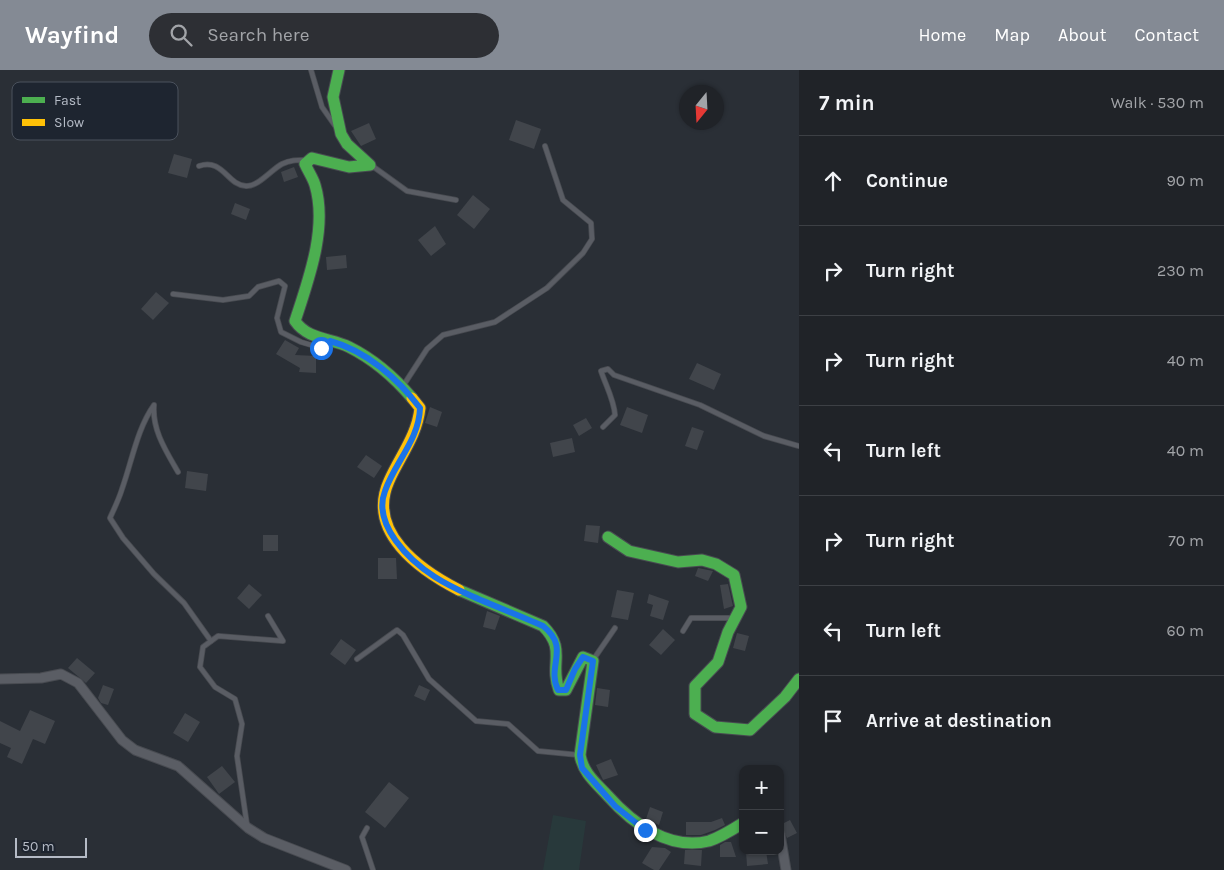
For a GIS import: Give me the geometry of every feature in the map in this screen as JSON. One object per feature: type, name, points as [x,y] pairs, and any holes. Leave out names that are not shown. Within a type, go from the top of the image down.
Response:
[{"type":"street","points":[[339,70],[333,97],[341,134],[347,144],[370,165],[364,168],[352,168],[312,158],[307,160],[305,164],[317,190],[315,247],[295,321],[299,329],[344,345],[370,360],[403,386],[420,408],[420,421],[416,433],[385,491],[382,502],[386,523],[401,549],[435,577],[543,626],[552,633],[557,639],[556,685],[558,690],[566,690],[575,669],[583,657],[593,661],[580,755],[582,768],[615,806],[645,830],[660,837],[702,842],[721,836],[739,825]]},
{"type":"street","points":[[608,537],[629,551],[678,562],[702,560],[734,575],[740,607],[718,662],[695,686],[695,714],[715,727],[750,730],[785,697],[799,679]]},
{"type":"street","points":[[0,679],[41,678],[61,674],[68,676],[78,683],[122,740],[135,750],[178,766],[248,828],[264,838],[346,870]]},
{"type":"street","points":[[784,855],[786,870]]},
{"type":"lane","points":[[311,70],[322,107],[341,134]]},
{"type":"lane","points":[[403,386],[427,349],[444,335],[495,322],[535,296],[567,270],[583,253],[592,239],[591,223],[564,200],[545,146]]},
{"type":"lane","points":[[199,166],[208,163],[216,166],[244,186],[251,186],[280,165],[290,161],[307,160]]},
{"type":"lane","points":[[370,165],[407,191],[456,200]]},
{"type":"lane","points":[[173,294],[223,300],[249,296],[258,287],[279,281],[285,286],[278,318],[281,332],[301,342],[321,348],[330,341]]},
{"type":"lane","points":[[603,427],[615,415],[614,403],[607,391],[601,371],[608,370],[614,375],[700,405],[764,436],[799,446]]},
{"type":"lane","points":[[178,472],[160,442],[154,405],[134,449],[122,490],[110,518],[123,538],[148,567],[184,603],[211,641]]},
{"type":"lane","points":[[248,828],[237,756],[242,724],[235,699],[215,687],[200,666],[203,647],[218,636],[283,641],[268,616]]},
{"type":"lane","points":[[683,631],[691,618],[735,618]]},
{"type":"lane","points":[[593,661],[615,628]]},
{"type":"lane","points":[[357,659],[396,630],[403,635],[429,679],[476,721],[508,724],[538,751],[580,755]]},
{"type":"lane","points":[[367,828],[362,837],[373,870]]},
{"type":"shaded area","points":[[553,815],[586,821],[579,870],[543,870]]},
{"type":"building","points":[[516,120],[541,129],[534,149],[509,140]]},
{"type":"building","points":[[369,123],[376,139],[361,146],[351,131]]},
{"type":"building","points":[[174,154],[192,159],[187,178],[168,173]]},
{"type":"building","points":[[294,167],[298,177],[284,182],[281,172]]},
{"type":"building","points":[[473,195],[490,209],[474,229],[457,215]]},
{"type":"building","points":[[235,203],[250,209],[246,220],[231,214]]},
{"type":"building","points":[[435,226],[446,244],[431,256],[418,240]]},
{"type":"building","points":[[346,255],[347,268],[327,270],[326,257]]},
{"type":"building","points":[[156,292],[169,303],[153,320],[141,309]]},
{"type":"building","points":[[285,340],[299,348],[295,355],[316,356],[316,373],[299,372],[300,368],[276,354]]},
{"type":"building","points":[[697,363],[721,374],[714,390],[689,379]]},
{"type":"building","points":[[430,407],[442,412],[437,427],[425,423]]},
{"type":"building","points":[[627,407],[648,415],[642,433],[620,425]]},
{"type":"building","points":[[586,418],[592,428],[579,436],[573,425]]},
{"type":"building","points":[[692,427],[704,431],[697,450],[685,446]]},
{"type":"building","points":[[572,438],[575,452],[553,457],[550,443]]},
{"type":"building","points":[[366,455],[382,466],[374,478],[357,467]]},
{"type":"building","points":[[187,471],[208,474],[206,491],[185,488]]},
{"type":"building","points":[[586,525],[600,526],[598,543],[584,541]]},
{"type":"building","points":[[263,535],[278,535],[278,551],[263,551]]},
{"type":"building","points":[[378,558],[396,558],[397,579],[378,579]]},
{"type":"building","points":[[698,568],[713,571],[708,581],[695,576]]},
{"type":"building","points":[[249,584],[262,595],[249,609],[237,598]]},
{"type":"building","points":[[728,584],[733,606],[724,609],[720,585]]},
{"type":"building","points":[[617,590],[634,593],[628,620],[611,617]]},
{"type":"building","points":[[649,594],[669,601],[663,620],[650,616],[653,605],[647,603]]},
{"type":"building","points":[[487,611],[500,616],[495,630],[483,627]]},
{"type":"building","points":[[663,629],[675,640],[661,655],[649,645]]},
{"type":"building","points":[[737,633],[749,636],[745,651],[733,648]]},
{"type":"building","points":[[341,639],[356,650],[345,665],[330,654]]},
{"type":"building","points":[[77,658],[95,673],[86,683],[68,668]]},
{"type":"building","points":[[103,685],[114,689],[108,705],[101,703],[98,698]]},
{"type":"building","points":[[419,685],[430,690],[425,701],[414,696]]},
{"type":"building","points":[[597,688],[610,690],[608,707],[595,705]]},
{"type":"building","points":[[30,710],[55,721],[45,744],[33,739],[22,764],[7,757],[11,748],[0,743],[0,721],[20,731]]},
{"type":"building","points":[[185,713],[200,722],[188,742],[173,733]]},
{"type":"building","points":[[611,759],[618,775],[603,780],[596,765]]},
{"type":"building","points":[[222,766],[235,782],[219,794],[207,777]]},
{"type":"building","points":[[389,782],[409,798],[385,828],[365,812]]},
{"type":"building","points":[[650,807],[663,812],[659,825],[646,819]]},
{"type":"building","points":[[722,818],[725,825],[715,830],[701,835],[686,835],[686,822],[711,822]]},
{"type":"building","points":[[790,820],[797,833],[787,838],[784,832],[784,823]]},
{"type":"building","points":[[725,842],[731,842],[736,857],[720,857],[720,845]]},
{"type":"building","points":[[652,847],[665,848],[671,852],[659,870],[654,870],[642,863]]},
{"type":"building","points":[[685,850],[702,850],[701,866],[684,864]]},
{"type":"building","points":[[746,855],[767,855],[768,864],[747,866]]},
{"type":"traffic: fast","points":[[339,70],[333,97],[341,134],[347,144],[370,165],[349,167],[312,158],[305,164],[315,185],[318,202],[318,236],[315,254],[295,321],[306,332],[342,344],[367,357],[391,376],[412,398]]},
{"type":"traffic: fast","points":[[608,537],[629,551],[678,562],[702,560],[716,564],[734,575],[741,607],[728,632],[718,662],[695,686],[695,714],[715,727],[750,730],[785,697],[799,679]]},
{"type":"traffic: fast","points":[[459,590],[543,626],[554,642],[556,650],[556,680],[559,690],[566,690],[583,657],[593,661],[580,755],[584,767],[591,777],[628,816],[652,832],[680,842],[709,841],[739,825]]},
{"type":"traffic: slow","points":[[412,398],[420,408],[418,418],[412,437],[389,481],[384,500],[385,517],[391,533],[414,560],[428,572],[459,590]]},
{"type":"route","points":[[321,348],[330,341],[344,345],[370,360],[403,386],[420,408],[420,421],[416,433],[385,491],[382,502],[386,523],[401,549],[435,577],[543,626],[552,633],[557,639],[556,685],[558,690],[562,692],[566,690],[575,669],[583,657],[593,661],[580,755],[582,768],[615,806],[645,830]]}]
